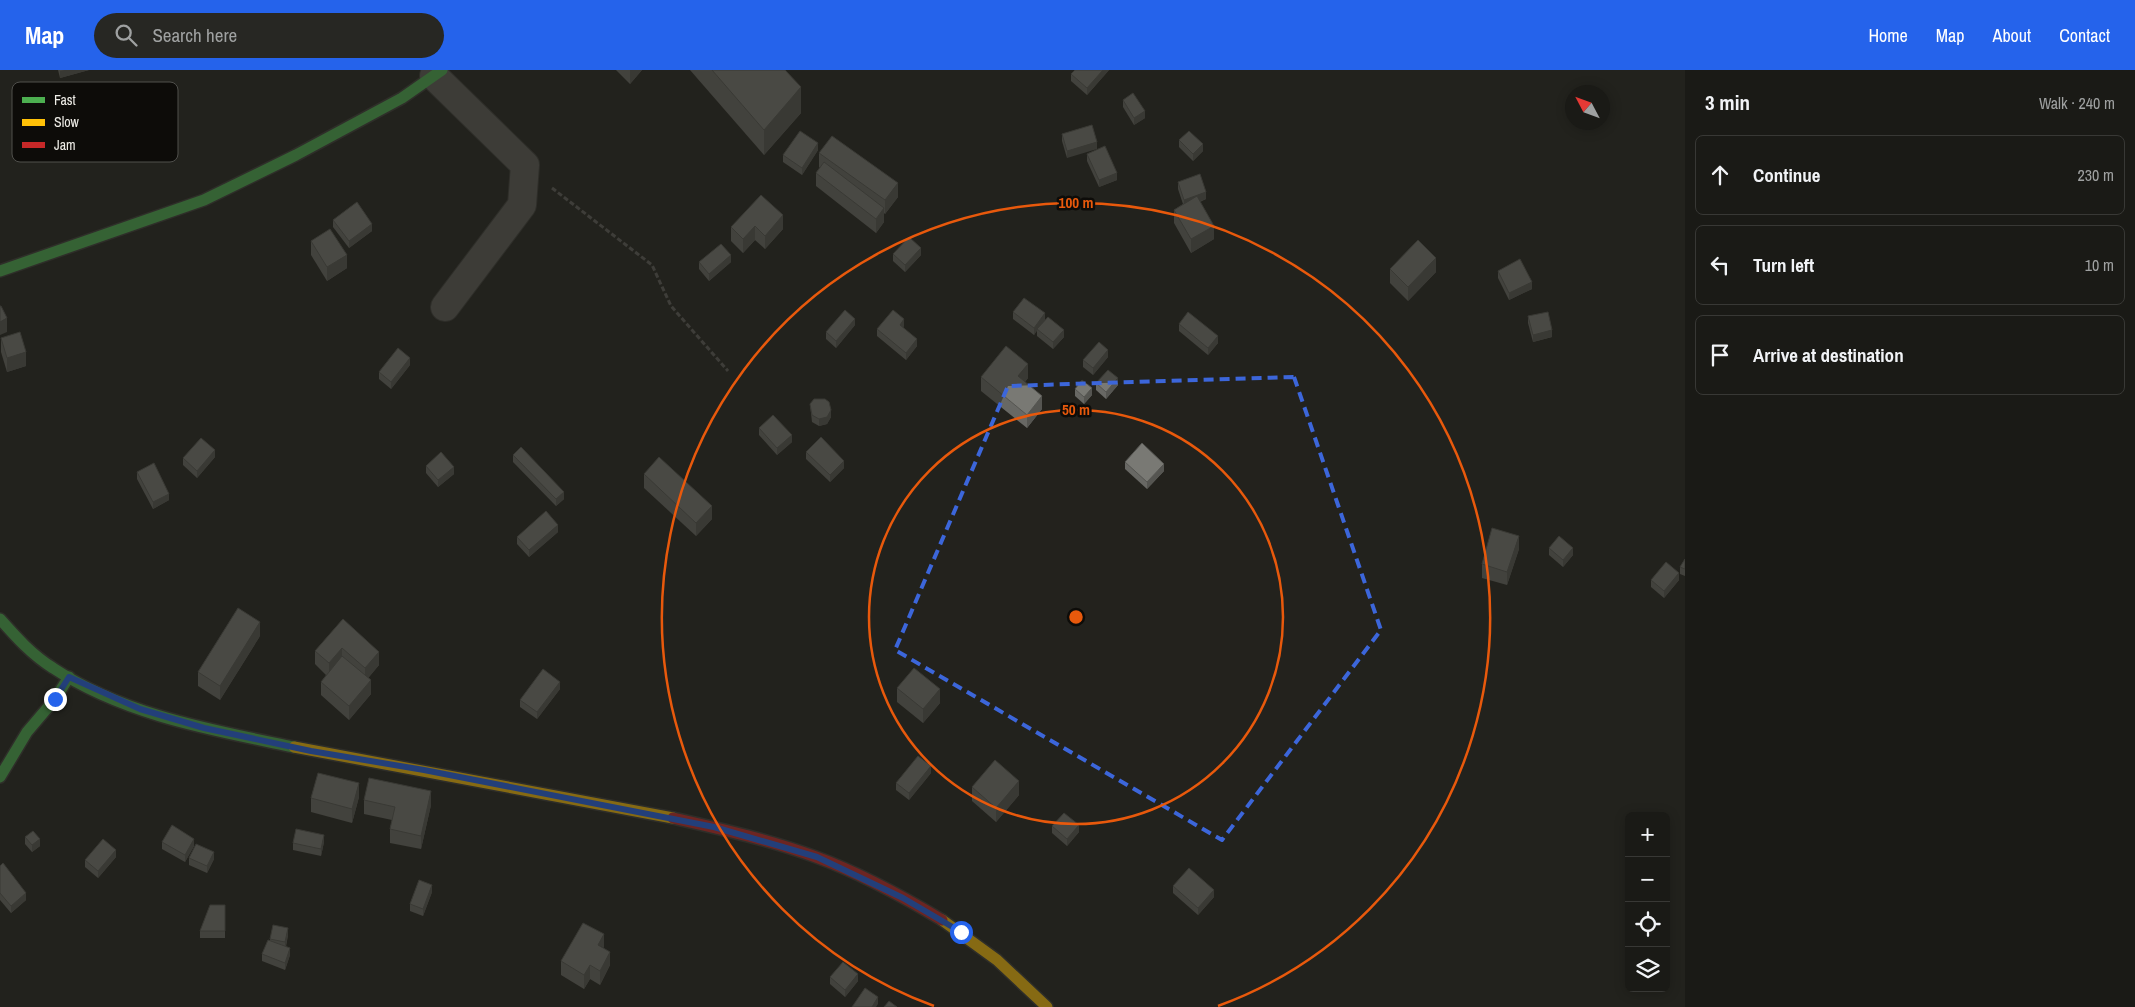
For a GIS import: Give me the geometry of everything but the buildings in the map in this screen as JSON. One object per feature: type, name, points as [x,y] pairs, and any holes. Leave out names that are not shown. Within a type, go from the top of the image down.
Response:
[{"type":"street","points":[[0,271],[204,200],[296,155],[402,98],[438,73],[525,165],[522,205],[445,307]]},
{"type":"street","points":[[0,619],[11,634],[38,657],[69,677],[140,709],[204,728],[311,751],[424,770],[714,827],[817,857],[903,898],[961,932],[1022,980],[1047,1007]]},
{"type":"street","points":[[0,777],[28,732],[55,699],[69,677]]},
{"type":"path","points":[[525,165],[572,206],[652,266],[671,306],[728,371]]},
{"type":"highlighted area","points":[[1294,377],[1381,630],[1222,840],[895,650],[1008,386]]},
{"type":"traffic: fast","points":[[0,271],[204,200],[296,155],[402,98],[442,70]]},
{"type":"traffic: fast","points":[[0,619],[45,663],[80,684],[109,698],[169,719],[294,747]]},
{"type":"traffic: fast","points":[[0,777],[27,732],[55,699],[69,677]]},
{"type":"traffic: slow","points":[[294,747],[673,818]]},
{"type":"traffic: slow","points":[[942,920],[997,960],[1047,1007]]},
{"type":"traffic: jam","points":[[673,818],[763,840],[816,857],[849,870],[912,902],[942,920]]},
{"type":"route","points":[[55,699],[69,677],[106,696],[140,709],[204,728],[311,751],[574,798],[714,827],[817,857],[903,898],[961,932]]}]
